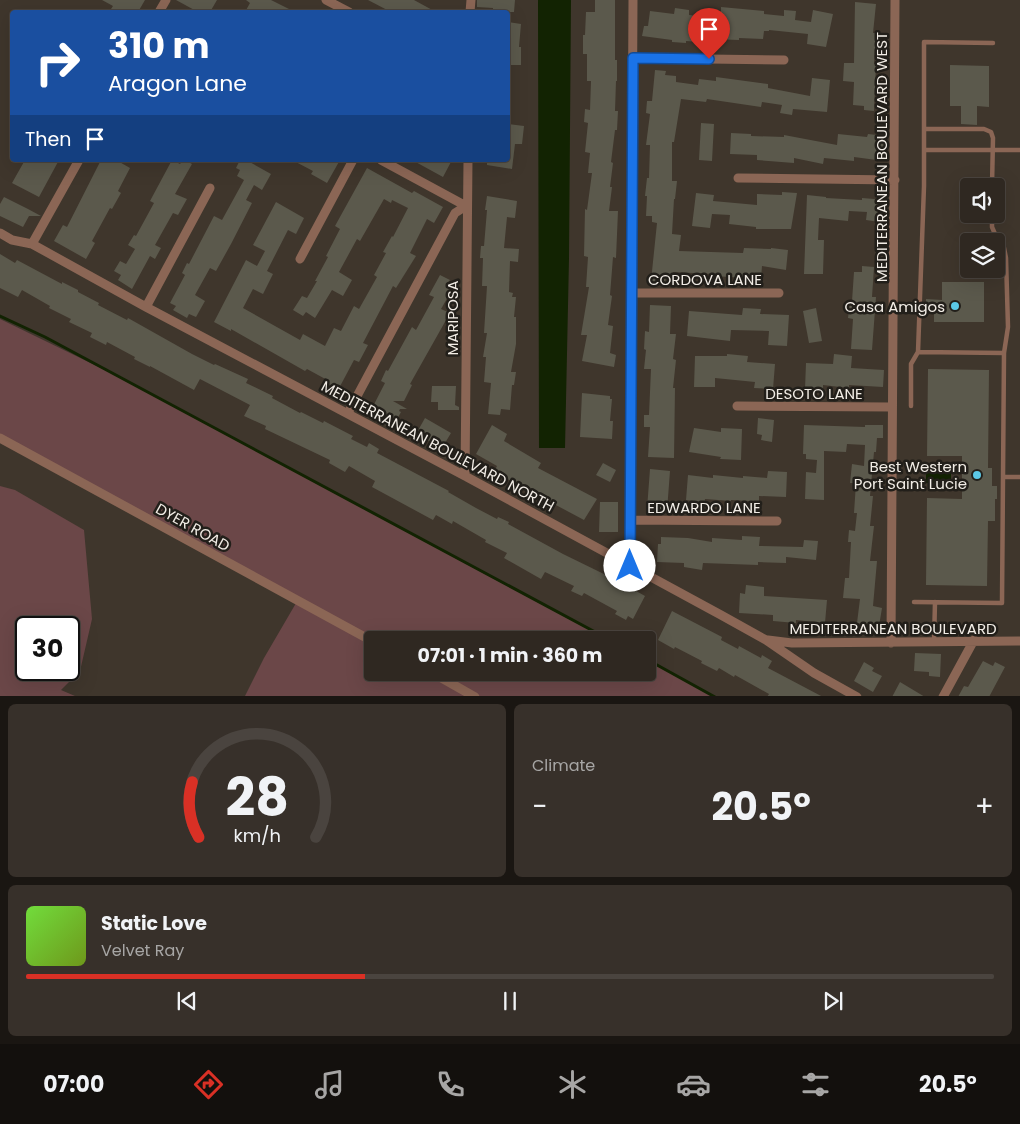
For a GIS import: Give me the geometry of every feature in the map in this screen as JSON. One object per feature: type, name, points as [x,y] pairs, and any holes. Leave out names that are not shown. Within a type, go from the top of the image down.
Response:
[{"type":"street","points":[[326,0],[345,10]]},
{"type":"street","points":[[630,566],[633,0]]},
{"type":"street","name":"MEDITERRANEAN BOULEVARD WEST","points":[[890,643],[896,0]]},
{"type":"street","points":[[633,58],[784,60]]},
{"type":"street","points":[[32,244],[78,162]]},
{"type":"street","points":[[300,259],[352,162]]},
{"type":"street","points":[[348,413],[455,213],[466,206],[385,162]]},
{"type":"street","name":"MARIPOSA","points":[[465,476],[466,206],[468,162]]},
{"type":"street","points":[[738,178],[895,180]]},
{"type":"street","points":[[146,307],[210,188]]},
{"type":"street","name":"MEDITERRANEAN BOULEVARD NORTH","points":[[0,233],[12,240],[32,244],[146,307],[465,476],[766,640],[814,673],[857,696]]},
{"type":"street","name":"CORDOVA LANE","points":[[632,293],[779,293]]},
{"type":"street","name":"DESOTO LANE","points":[[737,406],[892,407]]},
{"type":"street","name":"DYER ROAD","points":[[0,438],[364,637]]},
{"type":"street","name":"EDWARDO LANE","points":[[630,520],[777,521]]},
{"type":"street","name":"MEDITERRANEAN BOULEVARD","points":[[766,640],[792,643],[1020,641]]},
{"type":"street","points":[[943,696],[974,640]]},
{"type":"street","points":[[448,681],[475,696]]},
{"type":"lane","points":[[911,406],[911,364],[918,352],[924,150],[924,42],[993,43]]},
{"type":"lane","points":[[924,129],[984,129],[991,132],[993,150],[992,178]]},
{"type":"lane","points":[[924,150],[1020,150]]},
{"type":"lane","points":[[914,602],[1002,603],[1004,353],[1008,328],[1006,258],[1004,248],[995,234],[992,223]]},
{"type":"lane","points":[[918,352],[1004,353]]},
{"type":"lane","points":[[1003,477],[1020,477]]},
{"type":"lane","points":[[934,642],[935,602]]},
{"type":"shaded area","points":[[538,0],[571,0],[565,448],[539,448]]},
{"type":"shaded area","points":[[0,319],[105,370],[591,631],[364,631],[364,681],[656,681],[656,665],[713,696],[245,696],[264,658],[299,598],[0,440]]},
{"type":"shaded area","points":[[926,470],[951,471],[951,485],[946,483],[926,483]]},
{"type":"shaded area","points":[[0,486],[15,490],[84,530],[92,619],[80,671],[80,616],[15,616],[15,681],[70,681],[61,690],[75,696],[0,696]]},
{"type":"building","points":[[102,0],[145,0],[139,10],[110,10],[113,6]]},
{"type":"building","points":[[176,0],[217,0],[211,10],[194,10]]},
{"type":"building","points":[[246,0],[271,0],[291,10],[246,10],[250,3]]},
{"type":"building","points":[[368,0],[414,0],[432,10],[387,10]]},
{"type":"building","points":[[477,0],[515,0],[514,12],[477,7]]},
{"type":"building","points":[[595,0],[615,0],[617,81],[615,111],[618,111],[617,130],[615,130],[611,162],[613,163],[609,211],[618,211],[616,258],[613,257],[610,295],[612,296],[608,325],[613,326],[610,353],[616,355],[614,367],[582,361],[587,335],[581,335],[589,287],[586,287],[588,257],[584,256],[585,209],[587,210],[592,173],[588,173],[590,153],[585,152],[588,123],[584,122],[585,109],[590,110],[591,81],[587,81],[587,54],[583,54],[583,35],[585,35],[586,12],[595,12]]},
{"type":"building","points":[[855,2],[876,4],[873,33],[876,33],[874,111],[864,110],[864,106],[853,105],[854,82],[843,81],[844,63],[854,63]]},
{"type":"building","points":[[721,7],[764,11],[764,14],[784,16],[784,10],[796,11],[795,20],[811,22],[813,10],[833,14],[826,47],[807,44],[808,34],[769,30],[764,31],[763,39],[712,39],[712,43],[672,42],[672,40],[642,36],[644,26],[648,26],[650,11],[674,14],[675,8],[689,10],[689,15],[721,18]]},
{"type":"building","points":[[510,22],[521,24],[519,47],[521,47],[521,65],[510,65]]},
{"type":"building","points":[[950,65],[989,66],[989,107],[977,106],[977,125],[961,124],[961,106],[950,106]]},
{"type":"building","points":[[655,70],[666,71],[665,75],[676,76],[676,82],[698,85],[699,79],[716,81],[716,77],[768,84],[768,88],[810,96],[812,78],[830,80],[827,112],[793,109],[792,115],[780,113],[782,105],[762,102],[761,107],[707,99],[706,102],[681,99],[674,142],[672,142],[672,181],[677,181],[672,234],[681,235],[679,251],[743,253],[744,248],[788,250],[786,270],[762,266],[761,279],[673,272],[672,277],[666,276],[665,283],[651,281],[657,223],[652,222],[652,216],[646,216],[647,196],[645,196],[647,178],[649,178],[650,145],[646,145],[650,114],[646,113],[647,101],[652,101]]},
{"type":"building","points":[[701,123],[714,124],[712,161],[699,160]]},
{"type":"building","points":[[510,124],[524,126],[522,144],[515,144],[512,169],[487,165],[487,162],[510,162]]},
{"type":"building","points":[[731,133],[751,134],[751,136],[784,137],[784,135],[837,145],[838,134],[867,137],[868,134],[886,136],[884,161],[854,157],[854,161],[824,158],[823,164],[794,158],[794,163],[757,160],[757,155],[730,154]]},
{"type":"building","points":[[24,162],[58,162],[39,197],[12,183]]},
{"type":"building","points":[[100,162],[120,162],[130,168],[118,191],[121,193],[112,209],[110,208],[92,241],[95,243],[86,259],[54,241],[63,225],[67,227]]},
{"type":"building","points":[[171,162],[180,164],[182,162],[188,162],[192,164],[175,194],[187,199],[178,215],[173,213],[155,245],[161,248],[155,259],[150,256],[132,289],[118,280],[121,275],[114,271],[120,261],[126,264],[135,249],[128,245],[134,235],[136,236],[154,203],[150,201]]},
{"type":"building","points":[[239,162],[250,162],[271,174],[262,190],[254,185],[246,200],[252,203],[231,244],[216,271],[210,268],[195,295],[205,301],[196,317],[189,314],[187,318],[173,310],[176,306],[170,303],[185,275],[182,273],[187,263],[189,264],[214,216],[222,220],[244,180],[237,176],[240,170],[236,168]]},
{"type":"building","points":[[296,162],[339,162],[327,183],[311,174],[313,171]]},
{"type":"building","points":[[416,162],[451,162],[443,177]]},
{"type":"building","points":[[367,168],[412,193],[414,191],[443,207],[434,223],[427,219],[410,253],[416,256],[396,288],[393,286],[363,343],[368,345],[359,362],[354,360],[337,392],[326,386],[329,381],[307,369],[305,371],[231,329],[231,331],[214,322],[246,260],[257,266],[265,251],[253,245],[276,202],[304,218],[296,234],[288,230],[267,271],[273,274],[263,294],[253,289],[243,308],[300,340],[303,334],[325,346],[334,328],[341,331],[354,306],[359,309],[377,277],[374,275],[386,253],[383,252],[408,208],[392,200],[391,203],[384,199],[360,241],[357,239],[339,272],[352,280],[343,296],[332,290],[315,318],[306,312],[303,316],[293,310],[302,296],[307,298],[317,281],[315,281],[340,229],[335,226]]},
{"type":"building","points":[[782,192],[797,193],[791,229],[756,229],[756,227],[729,224],[730,215],[712,214],[710,228],[692,226],[696,193],[714,195],[713,201],[757,205],[757,194],[782,195]]},
{"type":"building","points":[[807,195],[826,198],[886,200],[885,211],[880,211],[879,222],[866,220],[867,212],[849,211],[848,221],[819,218],[818,240],[824,240],[823,274],[804,274]]},
{"type":"building","points":[[487,196],[517,201],[515,218],[507,217],[504,248],[519,249],[518,262],[510,261],[509,292],[513,293],[512,297],[516,297],[514,317],[516,317],[516,344],[511,372],[516,372],[514,385],[512,385],[510,410],[501,409],[500,415],[488,414],[491,383],[484,382],[486,357],[483,357],[487,333],[484,333],[487,286],[482,286],[483,258],[480,258],[481,246],[484,246]]},
{"type":"building","points":[[4,197],[41,216],[29,216],[23,227],[0,216],[0,204]]},
{"type":"building","points":[[0,254],[15,263],[17,260],[62,284],[62,282],[78,290],[78,292],[99,303],[98,305],[127,320],[128,318],[214,365],[248,379],[246,383],[273,396],[272,398],[300,413],[323,423],[324,421],[353,436],[351,439],[367,447],[369,443],[379,449],[377,453],[449,491],[476,508],[497,519],[498,517],[509,522],[508,524],[563,554],[608,575],[645,596],[633,619],[628,616],[626,620],[615,614],[617,611],[584,593],[582,596],[571,591],[574,586],[545,572],[541,579],[504,558],[507,553],[485,542],[486,540],[453,521],[452,524],[436,515],[433,520],[372,487],[375,481],[349,466],[345,472],[329,463],[330,460],[265,429],[266,426],[244,416],[250,405],[200,379],[194,390],[134,359],[135,357],[107,342],[106,345],[90,337],[92,333],[69,322],[71,319],[49,308],[50,306],[22,290],[18,297],[0,288]]},
{"type":"building","points":[[862,266],[874,267],[872,297],[876,297],[872,350],[851,349],[853,319],[848,318],[850,301],[852,301],[854,272],[862,272]]},
{"type":"building","points":[[440,275],[450,280],[447,284],[453,288],[441,309],[450,313],[410,384],[412,385],[404,401],[393,401],[407,409],[400,409],[399,411],[401,412],[392,429],[368,416],[385,383],[381,381],[386,370],[388,371],[412,327],[416,330],[434,297],[429,295]]},
{"type":"building","name":"Casa Amigos","points":[[942,282],[984,282],[984,322],[934,322],[934,313],[926,313],[926,299],[942,300]]},
{"type":"building","points":[[650,305],[671,306],[670,334],[676,334],[673,359],[676,360],[673,388],[675,388],[674,458],[648,457],[650,427],[644,427],[644,415],[649,415],[651,369],[644,369],[646,350],[644,349],[645,331],[649,332]]},
{"type":"building","points":[[743,308],[761,309],[760,314],[789,315],[787,346],[768,345],[769,331],[731,330],[730,341],[687,336],[689,311],[742,315]]},
{"type":"building","points":[[816,308],[822,341],[809,343],[803,311]]},
{"type":"building","points":[[727,354],[748,356],[747,362],[775,364],[773,389],[754,388],[755,382],[715,378],[715,387],[694,387],[695,356],[727,356]]},
{"type":"building","points":[[834,354],[852,356],[851,368],[884,370],[883,387],[849,385],[849,388],[823,385],[823,390],[805,389],[806,363],[833,364]]},
{"type":"building","points":[[928,369],[989,370],[988,468],[992,468],[992,486],[997,486],[997,499],[995,499],[995,521],[988,521],[987,586],[926,585],[927,498],[962,499],[962,456],[927,456]]},
{"type":"building","points":[[432,386],[456,386],[455,405],[459,407],[459,410],[438,410],[438,402],[431,402]]},
{"type":"building","points":[[582,393],[610,396],[610,399],[612,399],[610,421],[613,421],[612,439],[580,437]]},
{"type":"building","points":[[425,418],[451,433],[442,448],[416,434]]},
{"type":"building","points":[[758,418],[774,420],[772,442],[761,440],[762,435],[757,434]]},
{"type":"building","points":[[492,425],[507,434],[504,441],[541,463],[538,468],[597,499],[584,520],[494,472],[497,466],[476,454]]},
{"type":"building","points":[[804,425],[865,427],[865,425],[883,425],[883,438],[877,438],[876,452],[874,452],[870,496],[873,496],[870,526],[874,526],[870,561],[877,561],[873,606],[882,608],[879,626],[857,623],[860,599],[843,598],[845,578],[849,578],[851,542],[848,542],[849,530],[855,531],[857,513],[854,513],[856,483],[850,483],[852,464],[864,466],[865,445],[847,444],[846,452],[824,451],[824,500],[805,499],[806,472],[816,473],[817,460],[806,459],[806,454],[803,454]]},
{"type":"building","points":[[694,428],[721,432],[721,428],[742,429],[741,460],[720,459],[721,457],[689,452]]},
{"type":"building","points":[[603,463],[616,470],[610,482],[596,475]]},
{"type":"building","points":[[650,469],[670,471],[667,511],[647,509]]},
{"type":"building","points":[[768,471],[787,472],[786,497],[759,496],[759,506],[748,505],[749,501],[705,499],[704,508],[693,507],[694,501],[686,500],[688,475],[713,478],[713,475],[767,478]]},
{"type":"building","points":[[600,502],[618,502],[618,532],[599,532]]},
{"type":"building","points":[[742,536],[760,537],[759,546],[803,547],[804,540],[818,541],[816,560],[786,557],[786,563],[758,562],[758,565],[703,563],[702,570],[684,567],[684,563],[657,562],[658,544],[661,544],[661,537],[688,538],[712,542],[712,538],[742,540]]},
{"type":"building","points":[[746,585],[764,587],[764,596],[827,600],[825,623],[796,620],[796,623],[773,621],[773,615],[739,613],[740,593],[745,594]]},
{"type":"building","points":[[672,611],[722,637],[721,640],[738,649],[739,646],[761,658],[762,655],[772,661],[768,668],[821,696],[768,696],[769,694],[735,675],[734,677],[719,668],[717,671],[701,663],[702,661],[658,640]]},
{"type":"building","points":[[915,653],[941,654],[940,677],[929,676],[929,672],[914,671]]},
{"type":"building","points":[[983,661],[993,666],[995,662],[1005,667],[990,696],[959,696],[964,686],[968,687]]},
{"type":"building","points":[[864,662],[874,668],[872,671],[882,676],[873,692],[854,681]]},
{"type":"building","points":[[900,682],[923,696],[893,696]]},
{"type":"waterway","points":[[0,316],[45,337],[593,631]]},
{"type":"waterway","points":[[656,664],[713,696]]},
{"type":"place","name":"Casa Amigos","points":[[955,306]]},
{"type":"place","name":"Best Western Port Saint Lucie","points":[[977,475]]},
{"type":"route","points":[[630,566],[633,58],[709,59]]}]
